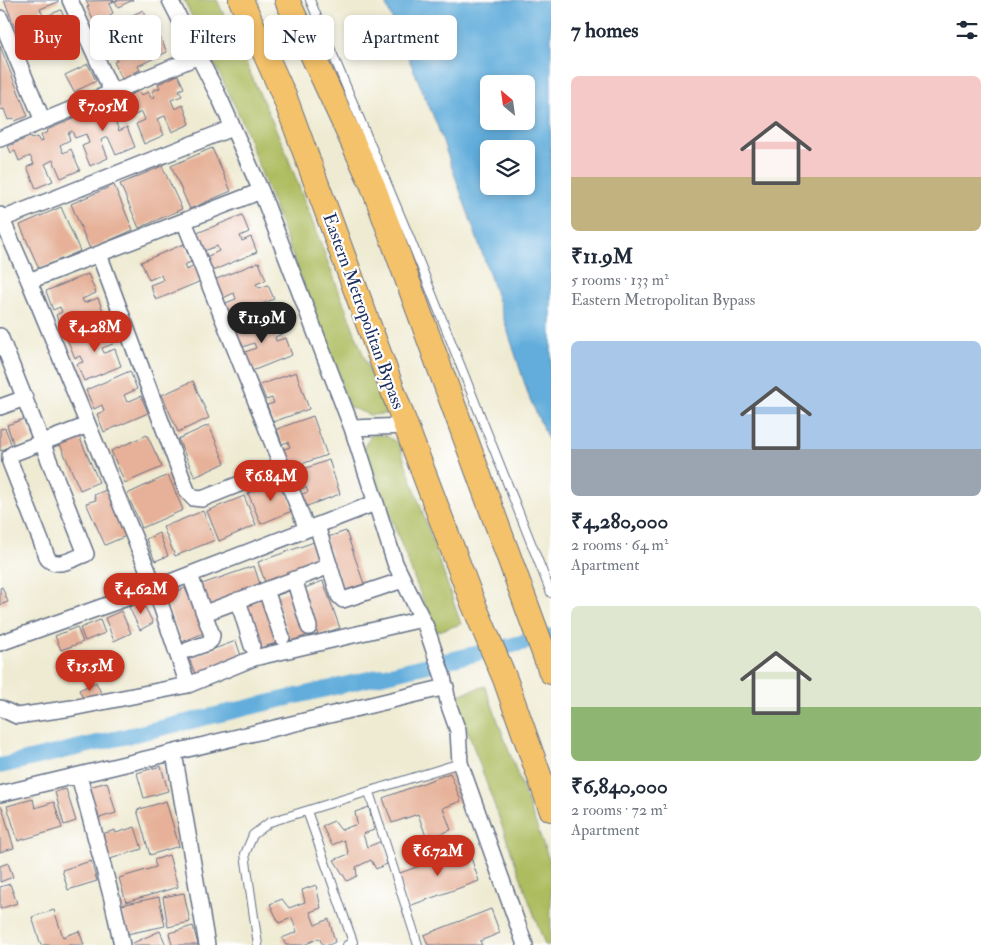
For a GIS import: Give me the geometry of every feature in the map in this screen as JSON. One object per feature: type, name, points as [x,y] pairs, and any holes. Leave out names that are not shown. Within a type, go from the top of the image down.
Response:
[{"type":"main road","name":"Eastern Metropolitan Bypass","points":[[242,0],[285,98],[406,426],[504,679],[551,809]]},
{"type":"main road","points":[[287,0],[373,186],[550,669]]},
{"type":"street","points":[[70,0],[112,92]]},
{"type":"street","points":[[170,0],[178,15]]},
{"type":"street","points":[[0,18],[44,121]]},
{"type":"street","points":[[0,139],[189,60]]},
{"type":"street","points":[[201,60],[261,191],[352,428],[395,563],[424,623],[458,730],[460,763],[525,945]]},
{"type":"street","points":[[188,685],[155,588],[29,281],[1,218],[232,128]]},
{"type":"street","points":[[29,281],[261,191]]},
{"type":"street","points":[[184,221],[282,467],[330,566],[339,596],[344,600],[403,580]]},
{"type":"street","points":[[100,254],[187,491],[193,498],[202,500],[282,467]]},
{"type":"street","points":[[0,336],[25,398],[42,442],[86,554],[57,564],[52,563],[48,559],[10,462],[10,456],[14,453],[42,442],[88,425]]},
{"type":"street","points":[[0,407],[25,398]]},
{"type":"street","points":[[352,428],[406,426]]},
{"type":"street","points":[[0,643],[190,575],[375,503]]},
{"type":"street","points":[[205,612],[330,566]]},
{"type":"street","points":[[188,650],[212,640],[205,612],[190,575]]},
{"type":"street","points":[[294,579],[309,627]]},
{"type":"street","points":[[266,590],[282,636]]},
{"type":"street","points":[[238,600],[252,646]]},
{"type":"street","points":[[0,708],[17,716],[72,708],[188,685],[254,658],[424,623]]},
{"type":"street","points":[[0,794],[174,753],[444,682]]},
{"type":"street","points":[[174,753],[207,945]]},
{"type":"street","points":[[78,776],[112,899],[122,945]]},
{"type":"lane","points":[[310,0],[411,241],[551,593]]},
{"type":"lane","points":[[258,945],[245,854],[254,835],[270,822],[460,763]]},
{"type":"lane","points":[[369,792],[418,945]]},
{"type":"lane","points":[[307,811],[353,942],[347,945]]},
{"type":"green space","points":[[184,0],[217,0],[224,15],[191,15]]},
{"type":"green space","points":[[213,60],[244,60],[283,145],[386,414],[370,415],[349,407],[242,121]]},
{"type":"green space","points":[[371,435],[385,435],[399,444],[461,624],[435,632],[364,447]]},
{"type":"green space","points":[[485,686],[551,865],[551,945],[545,945],[455,696]]},
{"type":"water","points":[[384,0],[551,0],[551,446],[529,397],[487,267],[437,125],[409,60],[457,60],[457,15],[390,15]]},
{"type":"building","points":[[4,0],[58,0],[58,2],[40,9],[43,15],[15,15],[15,27]]},
{"type":"building","points":[[133,0],[118,7],[115,1],[109,4],[113,13],[110,15],[91,15],[86,1]]},
{"type":"building","points":[[61,10],[63,15],[49,15]]},
{"type":"building","points":[[143,10],[146,15],[133,15]]},
{"type":"building","points":[[161,39],[167,52],[161,55]]},
{"type":"building","points":[[0,46],[28,116],[15,121],[14,118],[8,120],[4,109],[0,110]]},
{"type":"building","points":[[150,60],[138,66],[140,70],[133,73],[135,77],[124,83],[114,62]]},
{"type":"building","points":[[88,64],[96,81],[74,92],[65,75]]},
{"type":"building","points":[[178,75],[184,88],[179,90],[182,96],[171,100],[175,109],[183,105],[190,124],[172,132],[165,116],[157,119],[164,135],[144,144],[136,124],[145,120],[142,112],[132,116],[129,109],[124,111],[127,118],[116,123],[119,131],[127,127],[135,147],[116,155],[108,137],[101,140],[108,158],[90,166],[82,146],[89,143],[86,134],[75,138],[72,131],[68,133],[70,140],[60,145],[63,153],[71,149],[80,170],[61,178],[53,160],[45,164],[53,181],[36,188],[27,167],[34,164],[30,156],[19,161],[15,151],[11,153],[8,146],[30,137],[31,139],[37,137],[40,142],[43,141],[41,135],[48,132],[47,130],[82,115],[84,119],[93,115],[95,120],[100,118],[98,113],[109,108],[107,105],[139,91],[141,95],[149,92],[151,98],[155,97],[152,91],[160,88],[158,84]]},
{"type":"building","points":[[212,148],[231,191],[190,209],[171,166]]},
{"type":"building","points":[[162,166],[182,209],[139,228],[120,184]]},
{"type":"building","points":[[114,185],[133,230],[90,249],[71,204]]},
{"type":"building","points":[[61,207],[80,251],[39,269],[20,225]]},
{"type":"building","points":[[242,215],[249,232],[240,236],[242,241],[251,237],[257,252],[212,271],[206,257],[219,251],[217,246],[204,251],[197,233]]},
{"type":"building","points":[[184,244],[191,262],[184,265],[186,270],[195,266],[201,281],[156,300],[150,285],[163,280],[161,275],[149,280],[141,262]]},
{"type":"building","points":[[259,262],[266,280],[256,284],[259,288],[268,285],[274,299],[229,318],[223,304],[236,299],[234,293],[221,299],[214,280]]},
{"type":"building","points":[[88,274],[96,293],[82,299],[84,303],[98,298],[105,316],[63,333],[56,315],[62,312],[60,307],[53,310],[46,291]]},
{"type":"building","points":[[277,315],[284,333],[275,337],[276,341],[286,338],[292,355],[247,373],[240,354],[256,348],[254,343],[238,349],[231,332]]},
{"type":"building","points":[[106,326],[113,344],[102,348],[104,353],[115,349],[121,366],[84,381],[77,364],[83,362],[80,356],[75,358],[68,341]]},
{"type":"building","points":[[130,371],[137,389],[124,395],[127,402],[141,396],[148,413],[104,432],[97,414],[104,411],[102,405],[94,409],[86,390]]},
{"type":"building","points":[[296,372],[309,409],[273,422],[267,405],[274,403],[272,398],[266,400],[260,385]]},
{"type":"building","points":[[193,381],[209,418],[178,432],[162,395]]},
{"type":"building","points":[[313,416],[327,455],[290,468],[284,449],[290,447],[288,442],[282,444],[277,429]]},
{"type":"building","points":[[24,419],[32,440],[14,446],[7,425]]},
{"type":"building","points":[[209,425],[225,463],[195,477],[178,439]]},
{"type":"building","points":[[5,428],[12,446],[0,451],[0,429]]},
{"type":"building","points":[[78,434],[99,482],[80,490],[59,442]]},
{"type":"building","points":[[147,435],[162,467],[125,483],[111,451]]},
{"type":"building","points":[[329,460],[340,494],[307,506],[302,494],[308,492],[306,487],[300,489],[295,472]]},
{"type":"building","points":[[168,475],[183,510],[142,528],[127,494]]},
{"type":"building","points":[[282,480],[294,510],[261,524],[248,493],[265,487],[268,492],[271,491],[268,485]]},
{"type":"building","points":[[106,490],[126,536],[105,545],[86,503],[96,500],[94,495]]},
{"type":"building","points":[[244,496],[256,525],[219,541],[207,511]]},
{"type":"building","points":[[203,511],[215,540],[175,556],[163,527]]},
{"type":"building","points":[[346,531],[364,584],[343,591],[325,538]]},
{"type":"building","points":[[159,533],[168,556],[155,561],[146,539]]},
{"type":"building","points":[[314,542],[322,565],[266,585],[258,562]]},
{"type":"building","points":[[254,566],[261,587],[207,607],[199,585]]},
{"type":"building","points":[[323,581],[340,628],[318,635],[302,589]]},
{"type":"building","points":[[2,587],[8,602],[0,605],[0,588]]},
{"type":"building","points":[[185,588],[204,633],[182,642],[164,597]]},
{"type":"building","points":[[292,590],[308,635],[291,641],[275,596]]},
{"type":"building","points":[[264,598],[279,642],[261,648],[246,605]]},
{"type":"building","points":[[142,601],[153,623],[140,630],[129,607]]},
{"type":"building","points":[[121,611],[131,633],[114,641],[105,618]]},
{"type":"building","points":[[100,620],[105,633],[85,641],[80,628]]},
{"type":"building","points":[[77,627],[83,642],[61,650],[55,636]]},
{"type":"building","points":[[236,641],[242,659],[196,676],[189,658]]},
{"type":"building","points":[[96,682],[102,695],[85,703],[79,690]]},
{"type":"building","points":[[161,766],[168,791],[144,798],[137,773]]},
{"type":"building","points":[[450,773],[461,801],[443,808],[451,830],[427,839],[418,814],[392,823],[383,798]]},
{"type":"building","points":[[107,782],[116,813],[96,819],[86,788]]},
{"type":"building","points":[[66,789],[76,821],[64,825],[55,792]]},
{"type":"building","points":[[33,799],[35,808],[54,802],[62,828],[18,841],[7,806]]},
{"type":"building","points":[[166,801],[179,846],[150,855],[137,810]]},
{"type":"building","points":[[0,807],[2,807],[14,848],[0,852]]},
{"type":"building","points":[[369,807],[374,830],[363,834],[367,847],[382,841],[387,864],[376,869],[371,860],[356,867],[357,876],[347,881],[334,860],[349,854],[344,840],[332,845],[322,826],[334,821],[341,830],[357,824],[355,812]]},
{"type":"building","points":[[135,827],[142,849],[110,859],[102,834],[115,830],[116,833]]},
{"type":"building","points":[[468,849],[479,881],[409,906],[397,874]]},
{"type":"building","points":[[169,855],[178,887],[126,902],[119,878],[156,867],[154,860]]},
{"type":"building","points":[[91,861],[97,881],[68,890],[62,870]]},
{"type":"building","points":[[8,863],[13,877],[0,882],[0,866]]},
{"type":"building","points":[[10,884],[17,903],[0,909],[0,887]]},
{"type":"building","points":[[316,885],[321,908],[310,912],[315,925],[329,919],[335,942],[323,945],[319,938],[304,945],[286,945],[282,938],[297,932],[292,918],[279,923],[270,904],[282,899],[289,908],[305,902],[302,890]]},
{"type":"building","points":[[184,893],[190,922],[168,927],[163,897]]},
{"type":"building","points":[[159,897],[165,926],[127,934],[121,905]]},
{"type":"building","points":[[491,909],[500,933],[480,941],[482,945],[428,945],[424,935]]},
{"type":"building","points":[[54,910],[63,937],[79,931],[84,945],[41,945],[32,917]]},
{"type":"building","points":[[193,926],[198,945],[172,945],[169,933]]},
{"type":"building","points":[[160,931],[166,945],[134,945],[133,943]]},
{"type":"waterway","points":[[0,766],[551,636]]}]
